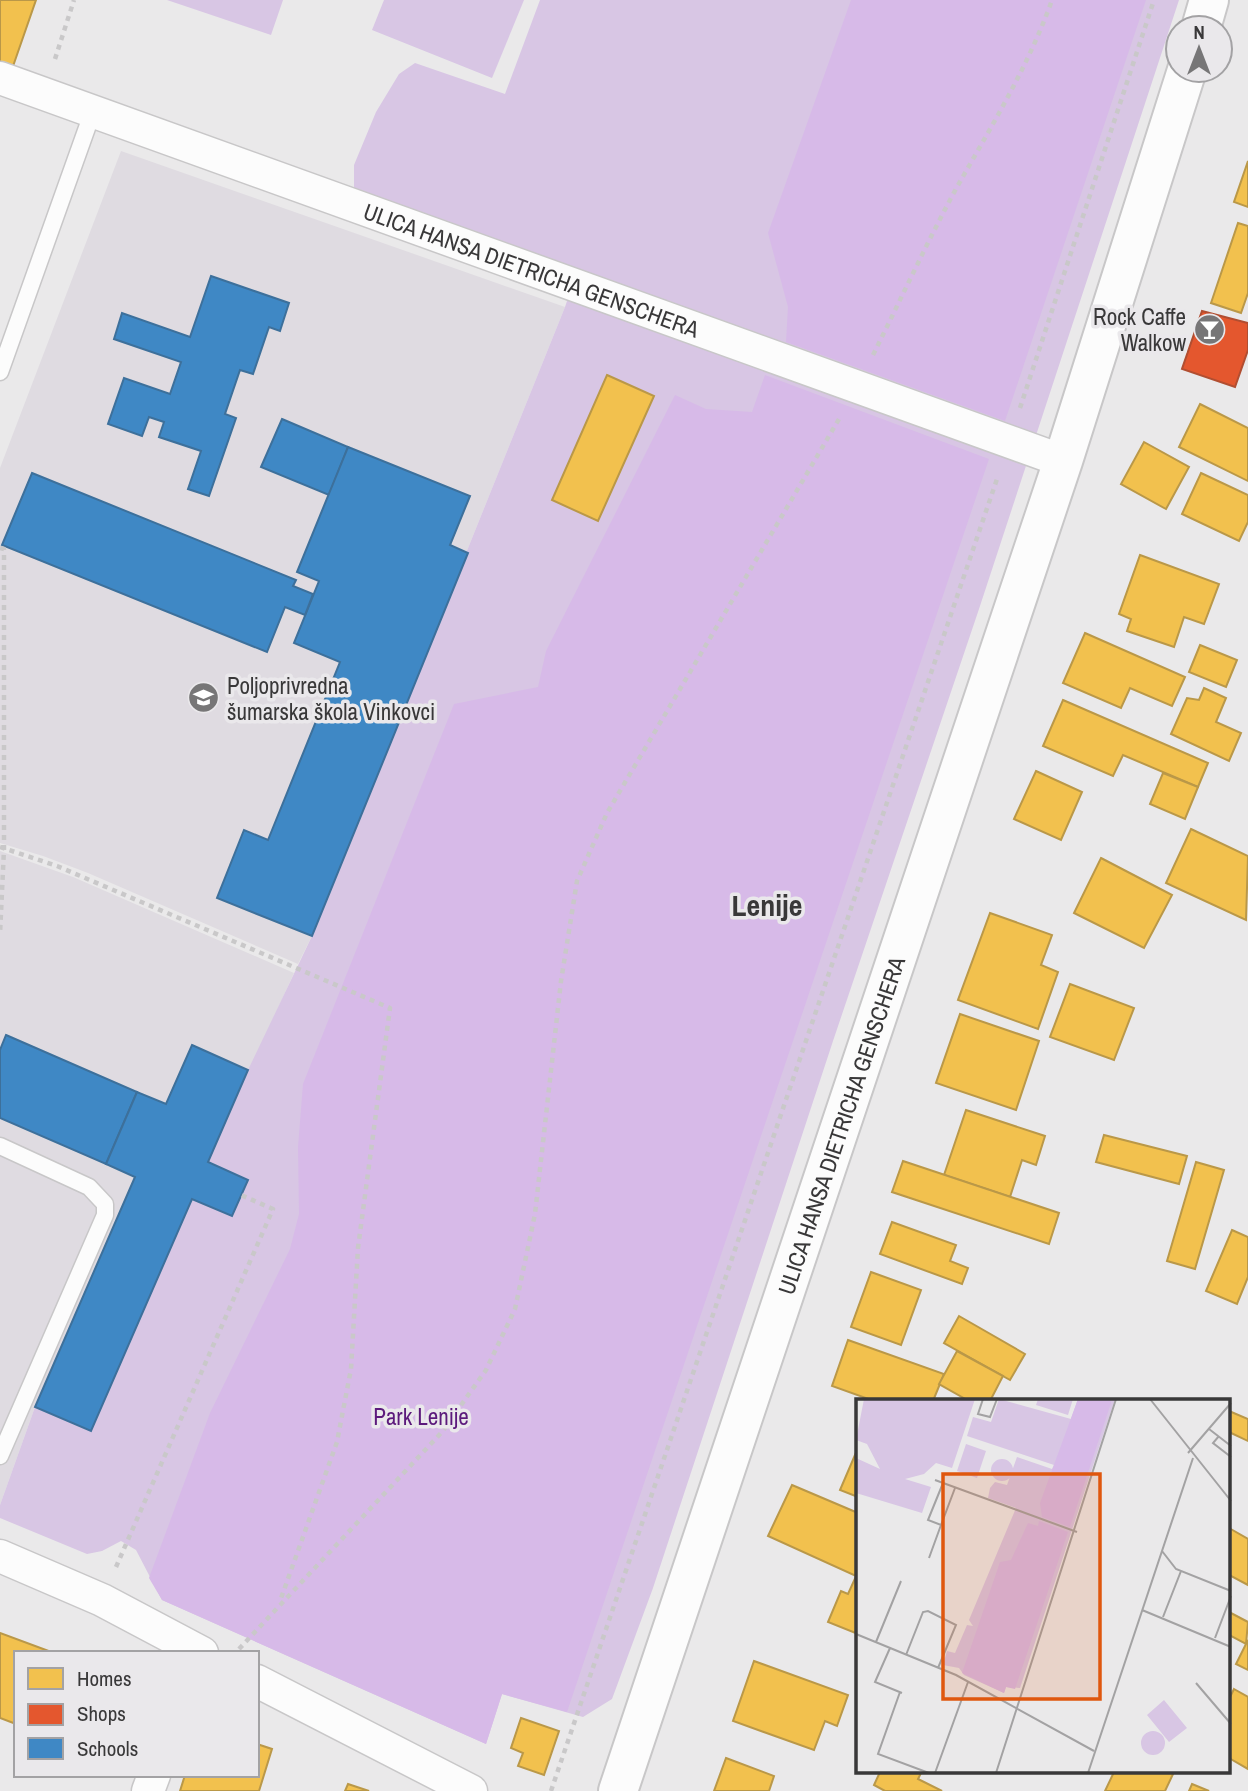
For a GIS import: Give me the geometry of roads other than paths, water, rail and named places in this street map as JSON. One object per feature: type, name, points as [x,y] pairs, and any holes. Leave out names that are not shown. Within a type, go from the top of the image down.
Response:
[{"type":"main road","name":"ULICA HANSA DIETRICHA GENSCHERA","points":[[618,1791],[1063,461],[1184,84]]},
{"type":"street","name":"ULICA HANSA DIETRICHA GENSCHERA","points":[[0,78],[1063,461]]},
{"type":"street","points":[[0,1556],[102,1600],[197,1651]]},
{"type":"street","points":[[259,1682],[471,1791]]},
{"type":"lane","points":[[0,372],[93,111]]},
{"type":"lane","points":[[0,1146],[89,1187],[105,1204],[105,1215],[0,1456]]},
{"type":"place","name":"Rock Caffe Walkow","points":[[1209,329]]},
{"type":"place","name":"Poljoprivredna šumarska škola Vinkovci","points":[[204,698]]},
{"type":"district","name":"Lenije","points":[[767,905]]},
{"type":"park label","name":"Park Lenije","points":[[421,1416]]}]
